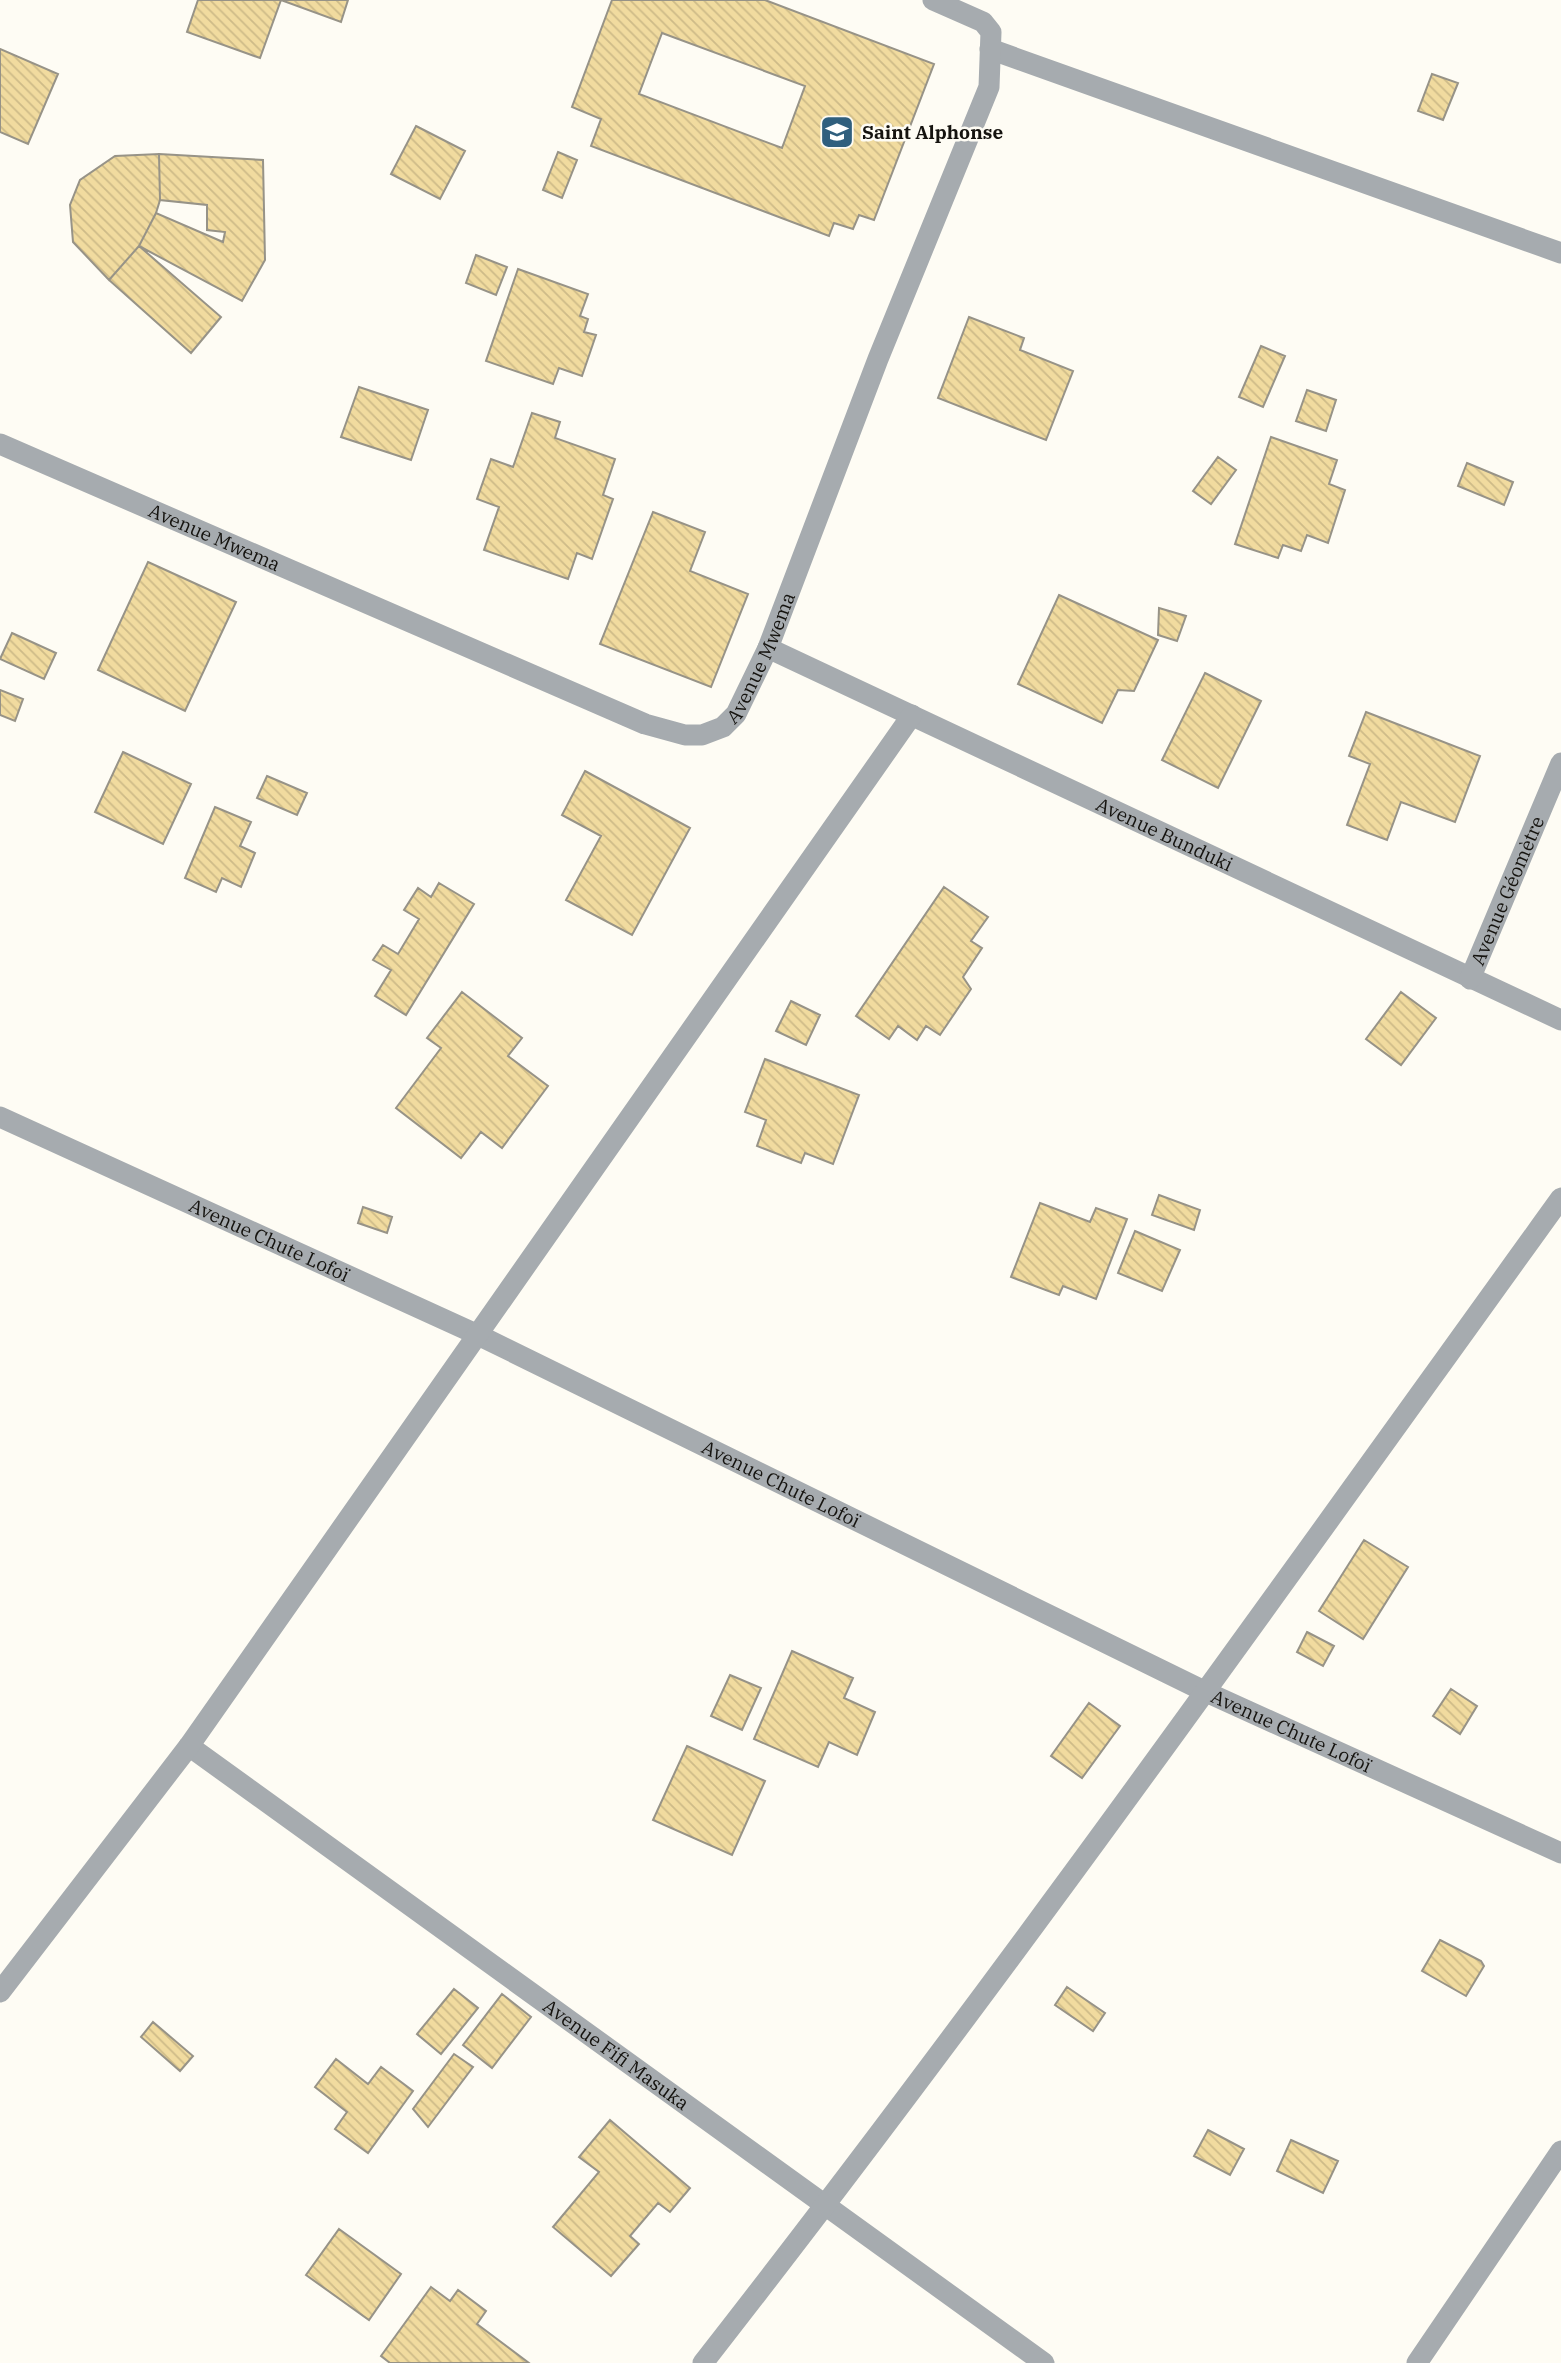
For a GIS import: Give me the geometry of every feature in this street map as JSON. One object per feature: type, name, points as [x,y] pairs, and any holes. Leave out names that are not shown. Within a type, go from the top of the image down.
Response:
[{"type":"street","name":"Avenue Mwema","points":[[0,444],[645,724],[685,735],[702,735],[723,727],[736,714],[768,648],[878,359],[989,87],[991,32],[983,22],[933,0]]},
{"type":"street","points":[[990,49],[1561,253]]},
{"type":"street","name":"Avenue Bunduki","points":[[768,648],[1561,1020]]},
{"type":"street","points":[[0,1992],[189,1746],[912,715]]},
{"type":"street","name":"Avenue Géomètre","points":[[1470,979],[1561,763]]},
{"type":"street","name":"Avenue Chute Lofoï","points":[[0,1117],[476,1334],[1206,1692],[1561,1853]]},
{"type":"street","points":[[703,2363],[827,2205],[1206,1692],[1561,1198]]},
{"type":"street","name":"Avenue Fifi Masuka","points":[[189,1746],[1044,2363]]},
{"type":"street","points":[[1417,2363],[1561,2151]]},
{"type":"building","points":[[198,0],[281,0],[260,58],[187,32]]},
{"type":"building","points":[[281,0],[348,0],[341,22]]},
{"type":"building","points":[[612,0],[765,0],[934,64],[874,220],[859,215],[853,229],[834,223],[829,236],[591,146],[601,119],[572,107]],"holes":[[[662,33],[805,86],[782,148],[639,94]]]},
{"type":"building","points":[[0,49],[58,74],[28,144],[0,132]]},
{"type":"building","points":[[1432,74],[1458,83],[1443,120],[1418,111]]},
{"type":"building","points":[[416,126],[465,151],[440,199],[391,174]]},
{"type":"building","points":[[558,152],[577,160],[562,198],[543,190]]},
{"type":"building","points":[[159,154],[160,200],[156,213],[139,246],[109,280],[73,242],[70,205],[80,180],[115,156]]},
{"type":"building","points":[[159,154],[263,160],[265,260],[242,301],[139,246],[156,213],[223,242],[225,232],[207,230],[207,205],[160,200]]},
{"type":"building","points":[[139,246],[221,317],[191,353],[109,280]]},
{"type":"building","points":[[476,255],[507,267],[496,295],[466,283]]},
{"type":"building","points":[[518,269],[588,294],[580,316],[588,319],[584,332],[596,335],[582,376],[559,368],[553,384],[486,361]]},
{"type":"building","points":[[969,317],[1024,338],[1020,350],[1073,371],[1046,440],[938,398]]},
{"type":"building","points":[[1261,346],[1285,356],[1263,407],[1239,397]]},
{"type":"building","points":[[359,387],[428,410],[411,460],[341,437]]},
{"type":"building","points":[[1307,390],[1336,400],[1326,431],[1296,421]]},
{"type":"building","points":[[532,413],[560,422],[555,438],[615,459],[603,495],[613,499],[592,559],[577,553],[568,579],[484,550],[499,507],[477,499],[491,459],[513,467]]},
{"type":"building","points":[[1271,437],[1337,460],[1329,484],[1345,490],[1328,543],[1307,535],[1301,551],[1283,545],[1278,558],[1235,544]]},
{"type":"building","points":[[1218,457],[1236,470],[1211,504],[1193,491]]},
{"type":"building","points":[[1467,463],[1513,482],[1504,505],[1458,486]]},
{"type":"building","points":[[653,512],[705,532],[690,571],[748,594],[711,687],[600,644]]},
{"type":"building","points":[[148,562],[236,602],[185,711],[98,670]]},
{"type":"building","points":[[1059,595],[1158,640],[1134,691],[1118,690],[1102,723],[1018,684]]},
{"type":"building","points":[[1159,608],[1186,616],[1177,641],[1158,635]]},
{"type":"building","points":[[12,633],[56,653],[44,679],[0,659]]},
{"type":"building","points":[[1205,673],[1261,701],[1218,788],[1162,760]]},
{"type":"building","points":[[0,690],[23,699],[15,721],[0,715]]},
{"type":"building","points":[[1366,712],[1480,756],[1455,822],[1401,802],[1387,840],[1347,825],[1370,764],[1349,756]]},
{"type":"building","points":[[123,752],[191,784],[163,844],[95,812]]},
{"type":"building","points":[[585,771],[690,828],[632,935],[566,900],[601,836],[562,815]]},
{"type":"building","points":[[267,776],[307,793],[297,815],[257,798]]},
{"type":"building","points":[[215,807],[251,822],[240,846],[255,853],[241,887],[222,878],[216,892],[185,878]]},
{"type":"building","points":[[439,883],[474,904],[406,1015],[375,996],[391,970],[373,960],[383,945],[398,954],[419,919],[404,910],[418,888],[431,897]]},
{"type":"building","points":[[944,887],[988,917],[971,941],[982,948],[963,977],[971,989],[940,1035],[926,1026],[917,1040],[898,1026],[889,1039],[856,1016]]},
{"type":"building","points":[[462,992],[522,1038],[508,1056],[548,1086],[502,1148],[481,1132],[461,1158],[396,1108],[441,1048],[427,1038]]},
{"type":"building","points":[[1401,992],[1436,1018],[1401,1065],[1366,1039]]},
{"type":"building","points":[[791,1001],[820,1015],[806,1045],[776,1031]]},
{"type":"building","points":[[765,1059],[859,1095],[833,1164],[805,1153],[801,1163],[757,1146],[766,1120],[745,1112]]},
{"type":"building","points":[[1159,1195],[1200,1210],[1194,1230],[1152,1215]]},
{"type":"building","points":[[1040,1203],[1090,1222],[1096,1208],[1127,1219],[1096,1299],[1063,1286],[1059,1295],[1011,1277]]},
{"type":"building","points":[[363,1207],[392,1217],[387,1233],[358,1223]]},
{"type":"building","points":[[1135,1231],[1180,1250],[1162,1291],[1118,1273]]},
{"type":"building","points":[[1364,1540],[1408,1567],[1363,1639],[1319,1611]]},
{"type":"building","points":[[1307,1632],[1334,1646],[1323,1666],[1297,1652]]},
{"type":"building","points":[[792,1651],[853,1678],[844,1698],[875,1712],[857,1755],[829,1742],[818,1767],[754,1739]]},
{"type":"building","points":[[730,1675],[761,1688],[742,1730],[711,1716]]},
{"type":"building","points":[[1451,1689],[1477,1706],[1460,1734],[1433,1716]]},
{"type":"building","points":[[1089,1703],[1120,1726],[1082,1778],[1051,1756]]},
{"type":"building","points":[[687,1746],[765,1781],[732,1855],[653,1820]]},
{"type":"building","points":[[1440,1940],[1481,1961],[1484,1966],[1466,1996],[1422,1971]]},
{"type":"building","points":[[1067,1987],[1105,2013],[1093,2031],[1055,2005]]},
{"type":"building","points":[[454,1989],[478,2008],[441,2054],[417,2034]]},
{"type":"building","points":[[502,1994],[531,2017],[492,2068],[463,2045]]},
{"type":"building","points":[[153,2022],[193,2056],[180,2071],[141,2037]]},
{"type":"building","points":[[454,2054],[473,2067],[428,2127],[413,2109]]},
{"type":"building","points":[[336,2059],[368,2084],[381,2067],[413,2091],[368,2153],[335,2129],[347,2112],[315,2087]]},
{"type":"building","points":[[610,2120],[690,2188],[670,2212],[658,2203],[630,2236],[639,2244],[611,2276],[553,2227],[599,2172],[579,2157]]},
{"type":"building","points":[[1208,2130],[1244,2149],[1230,2175],[1194,2156]]},
{"type":"building","points":[[1291,2140],[1338,2161],[1323,2193],[1277,2171]]},
{"type":"building","points":[[339,2229],[401,2274],[369,2320],[306,2275]]},
{"type":"building","points":[[431,2287],[450,2301],[458,2290],[486,2311],[477,2324],[529,2363],[390,2363],[381,2356]]},
{"type":"place","name":"Saint Alphonse","points":[[837,132]]}]
